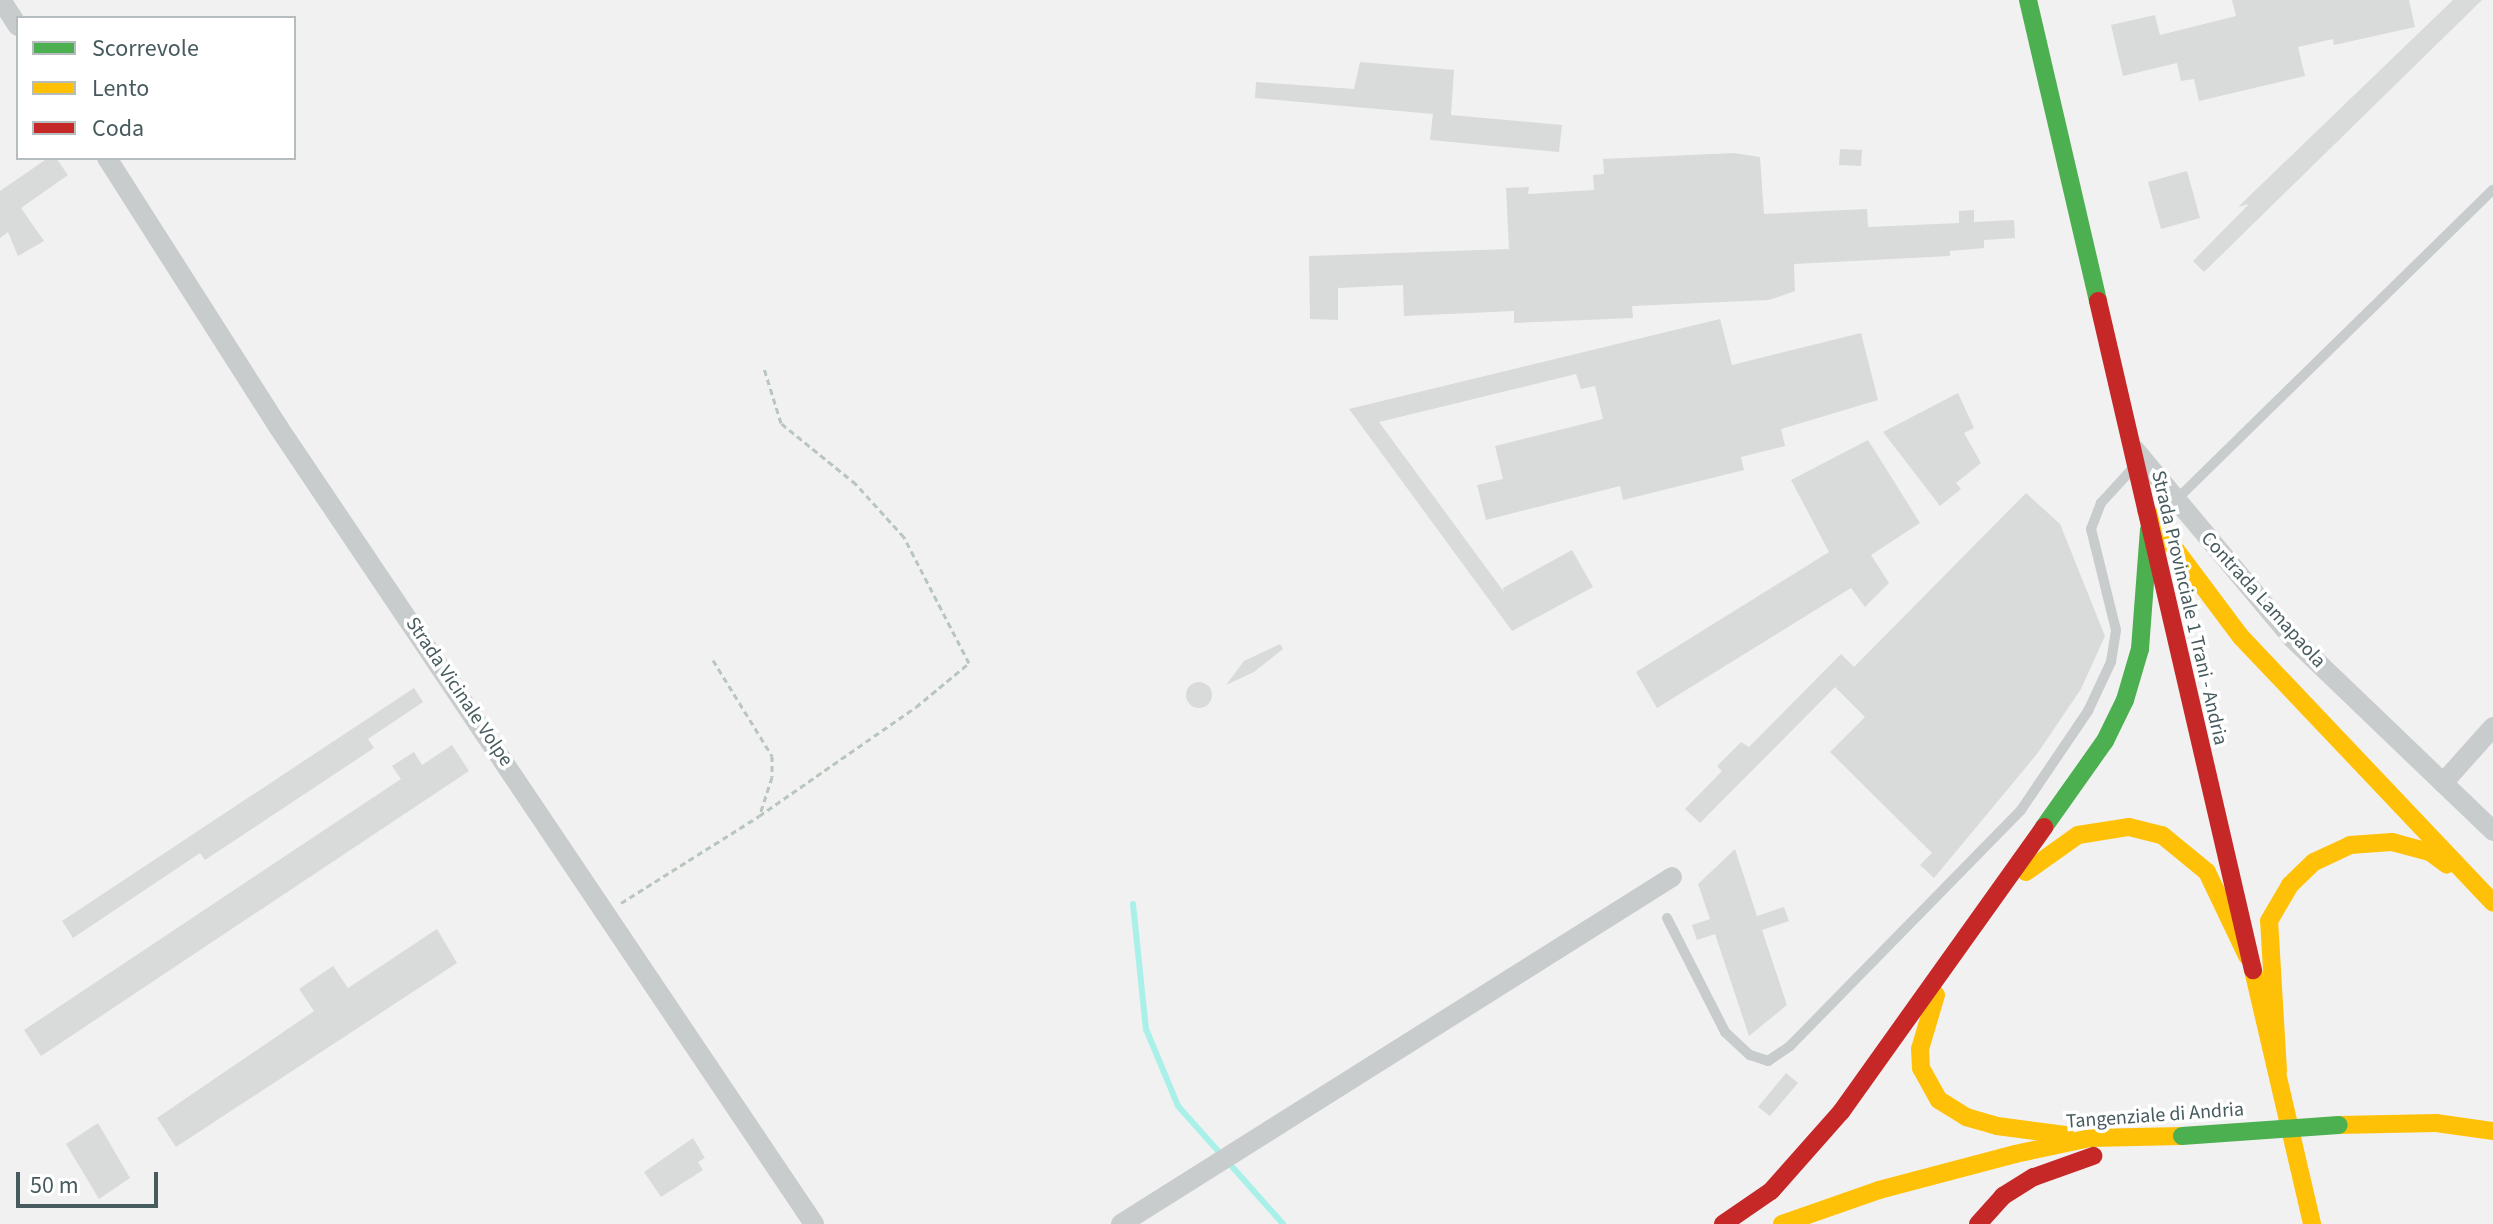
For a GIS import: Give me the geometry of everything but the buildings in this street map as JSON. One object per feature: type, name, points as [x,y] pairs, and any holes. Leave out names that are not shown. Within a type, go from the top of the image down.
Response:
[{"type":"main road","name":"Strada Provinciale 1 Trani - Andria","points":[[2028,0],[2247,956],[2278,1071],[2312,1224]]},
{"type":"main road","points":[[2144,508],[2241,637],[2487,896]]},
{"type":"main road","points":[[1723,1224],[1771,1191],[1805,1158],[1954,956],[2105,741],[2125,700],[2140,649],[2149,529]]},
{"type":"main road","points":[[1998,894],[2078,835],[2140,830],[2187,851],[2207,872],[2247,956]]},
{"type":"main road","points":[[2278,1071],[2269,921],[2290,885],[2314,862],[2350,845],[2392,842],[2430,852],[2487,896]]},
{"type":"main road","points":[[1954,956],[1928,1013],[1920,1049],[1921,1068],[1939,1100],[1966,1117],[1997,1126],[2090,1138]]},
{"type":"main road","points":[[2462,1125],[2493,1117]]},
{"type":"main road","points":[[2398,1122],[2435,1136],[2493,1147]]},
{"type":"main road","name":"Tangenziale di Andria","points":[[1782,1224],[1879,1190],[2090,1138],[2182,1136],[2398,1122],[2462,1125],[2493,1131]]},
{"type":"main road","points":[[1978,1224],[2003,1196],[2034,1177],[2151,1137]]},
{"type":"street","points":[[1,0],[16,23]]},
{"type":"street","name":"Strada Vicinale Volpe","points":[[108,160],[279,428],[814,1224]]},
{"type":"street","name":"Contrada Lamapaola","points":[[2128,441],[2292,638],[2493,831]]},
{"type":"street","points":[[2443,783],[2493,727]]},
{"type":"street","points":[[1121,1224],[1672,877]]},
{"type":"lane","points":[[2175,501],[2493,190]]},
{"type":"lane","points":[[1667,918],[1725,1032],[1750,1055],[1768,1061],[1790,1046],[2021,810],[2088,711],[2111,662],[2116,630],[2091,529],[2101,503],[2134,467]]},
{"type":"path","points":[[605,913],[759,816],[916,707],[969,663],[904,537],[856,484],[781,423],[764,368]]},
{"type":"path","points":[[713,660],[772,756],[772,777],[759,816]]},
{"type":"waterway","points":[[1133,904],[1146,1029],[1178,1106],[1283,1224]]},
{"type":"traffic: fast","points":[[2028,0],[2098,301]]},
{"type":"traffic: fast","points":[[2044,827],[2105,741],[2125,700],[2140,649],[2149,529]]},
{"type":"traffic: fast","points":[[2182,1136],[2339,1125]]},
{"type":"traffic: slow","points":[[2146,510],[2241,637],[2493,903]]},
{"type":"traffic: slow","points":[[2026,872],[2078,835],[2129,827],[2162,835],[2207,872],[2247,956]]},
{"type":"traffic: slow","points":[[2278,1071],[2269,921],[2290,885],[2314,862],[2350,845],[2392,842],[2430,852],[2447,865]]},
{"type":"traffic: slow","points":[[2253,970],[2312,1224]]},
{"type":"traffic: slow","points":[[1936,995],[1920,1049],[1921,1068],[1939,1100],[1966,1117],[1997,1126],[2065,1135]]},
{"type":"traffic: slow","points":[[2339,1125],[2436,1123],[2493,1131]]},
{"type":"traffic: slow","points":[[1782,1224],[1879,1190],[2015,1154],[2090,1138],[2182,1136]]},
{"type":"traffic: jam","points":[[2098,301],[2253,970]]},
{"type":"traffic: jam","points":[[1723,1224],[1771,1191],[1841,1112],[2044,827]]},
{"type":"traffic: jam","points":[[1978,1224],[2003,1196],[2034,1177],[2093,1156]]}]
